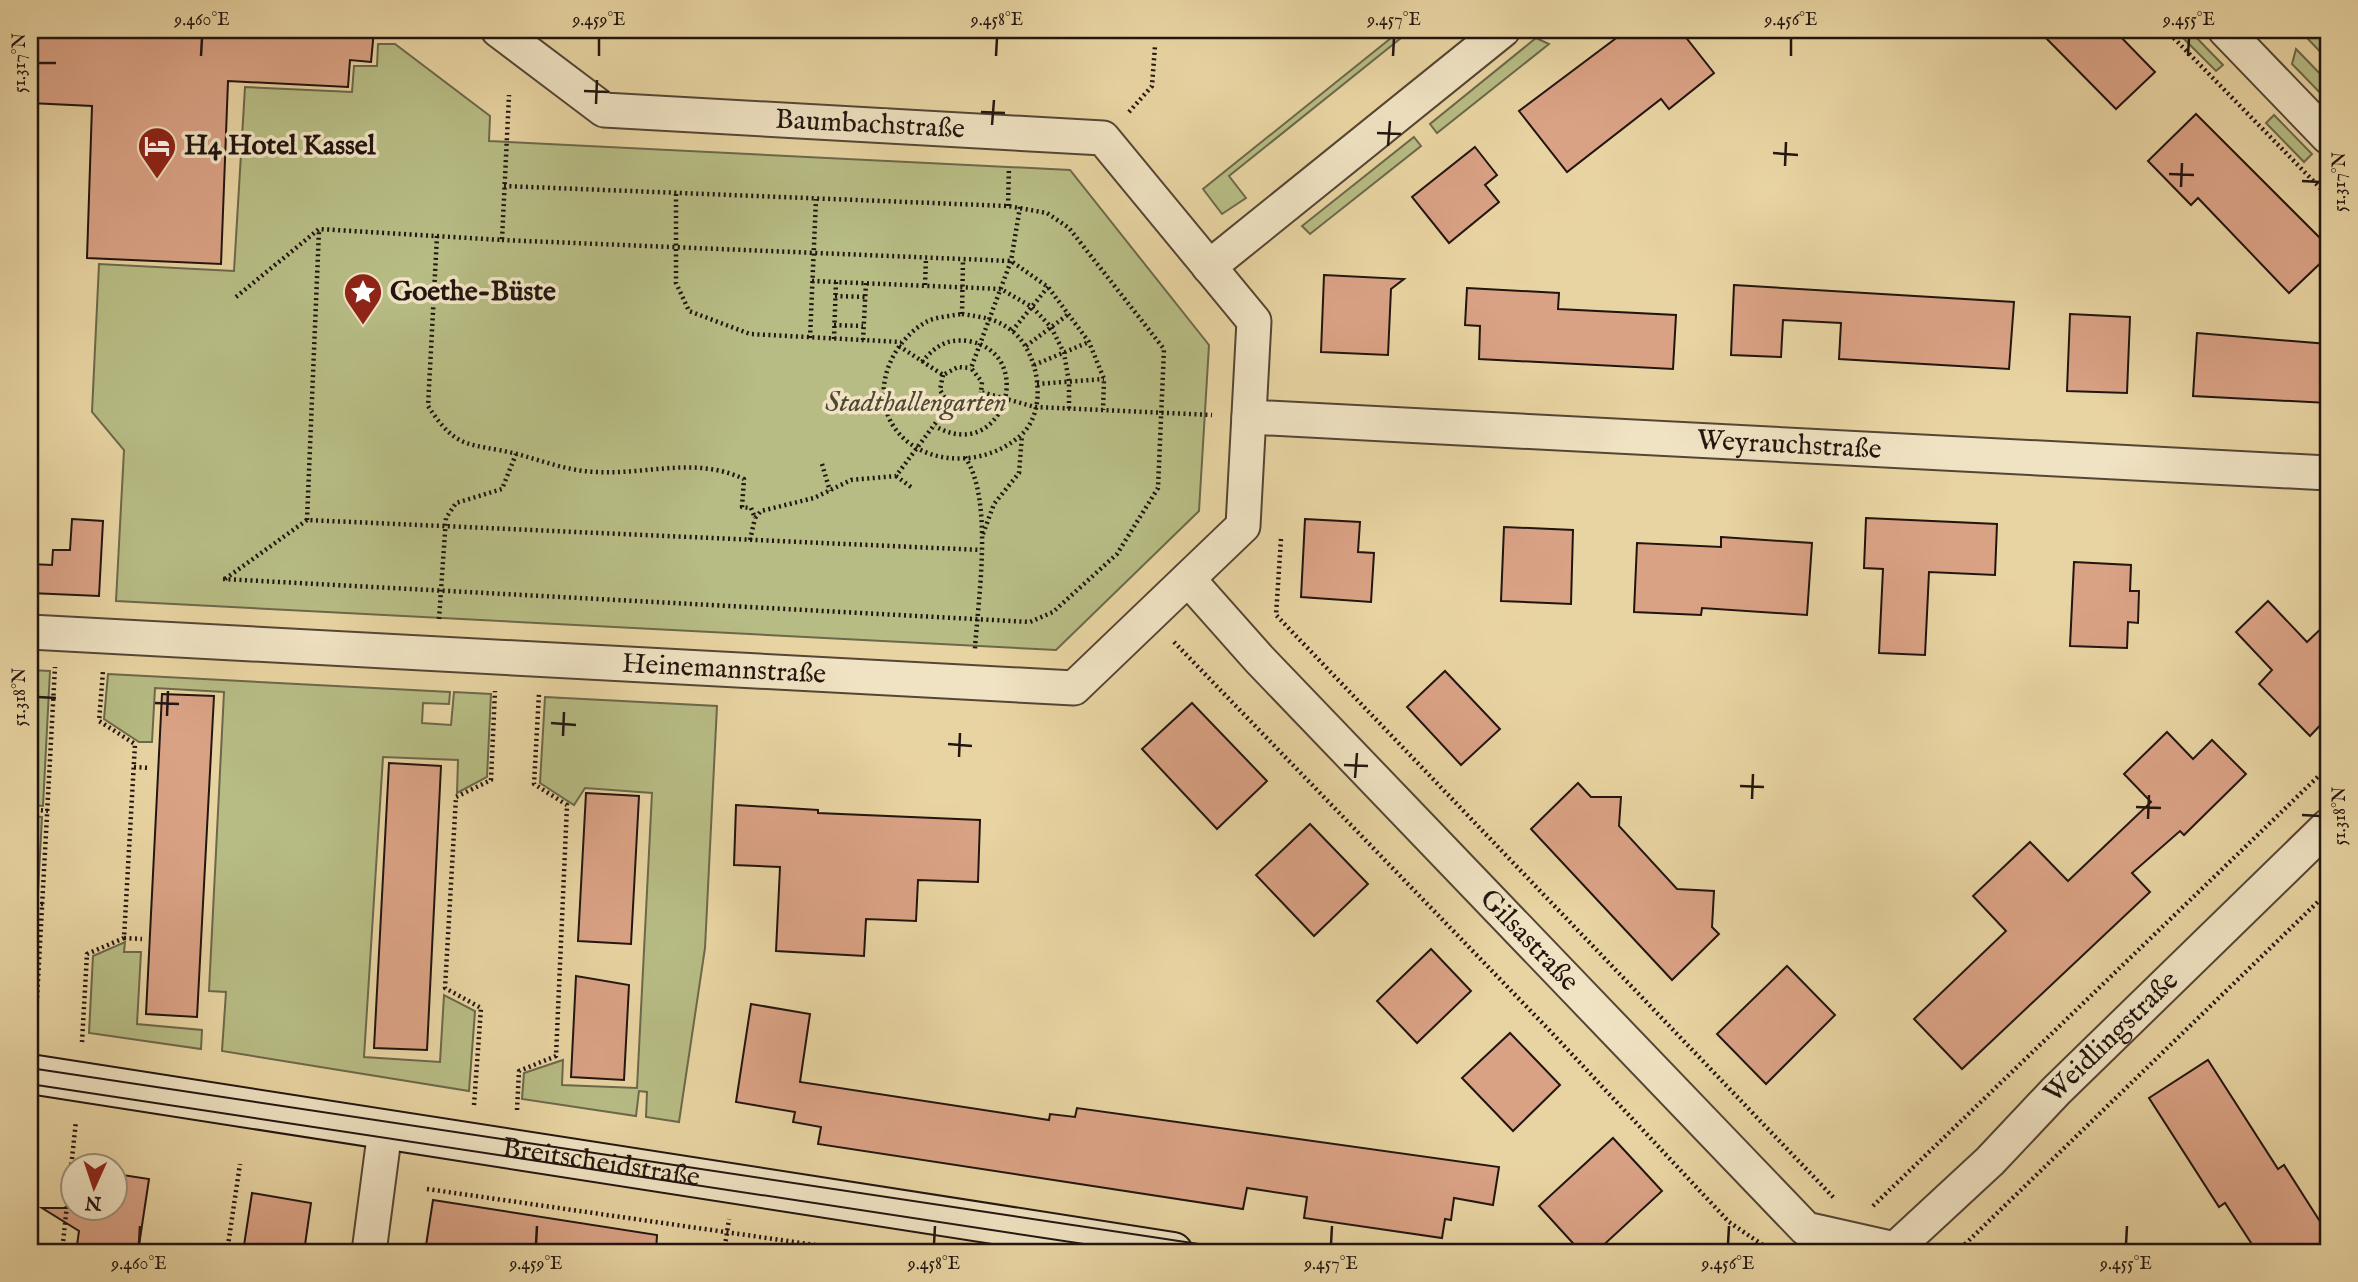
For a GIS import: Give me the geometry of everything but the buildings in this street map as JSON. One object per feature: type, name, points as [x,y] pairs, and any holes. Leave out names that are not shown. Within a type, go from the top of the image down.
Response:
[{"type":"main road","name":"Breitscheidstraße","points":[[30,1074],[1173,1252]]},
{"type":"street","name":"Baumbachstraße","points":[[498,30],[604,110],[1103,138],[1254,321],[1249,417]]},
{"type":"street","points":[[1209,267],[1503,30]]},
{"type":"street","points":[[2225,30],[2328,136]]},
{"type":"street","name":"Weyrauchstraße","points":[[1249,417],[2328,473]]},
{"type":"street","name":"Heinemannstraße","points":[[30,632],[1074,688],[1242,526],[1249,417]]},
{"type":"street","name":"Gilsastraße","points":[[1188,579],[1269,669],[1806,1229],[1847,1229],[1895,1250]]},
{"type":"street","name":"Weidlingstraße","points":[[1895,1250],[1990,1161],[2056,1091],[2328,826]]},
{"type":"street","points":[[369,1252],[385,1130]]},
{"type":"path","points":[[2166,30],[2328,196]]},
{"type":"path","points":[[1129,112],[1152,86],[1154,46]]},
{"type":"path","points":[[502,240],[509,95]]},
{"type":"path","points":[[1008,206],[1009,167]]},
{"type":"path","points":[[504,187],[1020,206],[1047,213],[1069,228],[1164,349],[1158,488],[1117,554],[1053,612],[1030,622],[223,579],[307,520],[981,550]]},
{"type":"path","points":[[676,194],[676,283],[689,311],[725,327],[750,334],[900,344],[943,375]]},
{"type":"path","points":[[810,338],[816,199]]},
{"type":"path","points":[[971,368],[1010,261],[1020,206]]},
{"type":"path","points":[[236,297],[319,229],[502,240],[1010,261],[1048,287],[1089,342],[1104,379],[1103,410]]},
{"type":"path","points":[[307,520],[319,229]]},
{"type":"path","points":[[437,236],[428,406],[443,429],[465,445],[594,472],[632,472],[687,466],[722,469],[744,479],[742,507],[751,508],[755,518]]},
{"type":"path","points":[[925,285],[926,258]]},
{"type":"path","points":[[962,314],[963,259]]},
{"type":"path","points":[[812,281],[1001,289],[1032,307],[1051,327],[1064,353],[1069,382],[1069,409]]},
{"type":"path","points":[[834,339],[836,281]]},
{"type":"path","points":[[863,340],[866,283]]},
{"type":"path","points":[[1012,331],[1048,287]]},
{"type":"path","points":[[835,296],[865,297]]},
{"type":"path","points":[[1026,346],[1070,313]]},
{"type":"path","points":[[982,538],[994,505],[1019,473],[1022,435],[1035,407],[1037,384],[1034,365],[1026,346],[1012,331],[991,318],[962,314],[928,320],[900,344],[888,363],[884,397],[892,423],[905,442],[937,458],[965,457],[1002,447],[1022,435]]},
{"type":"path","points":[[834,325],[863,326]]},
{"type":"path","points":[[922,362],[944,343],[964,341],[980,345],[1000,362],[1005,371],[1006,399],[999,414],[987,428],[967,434],[945,432],[935,426]]},
{"type":"path","points":[[1034,365],[1089,342]]},
{"type":"path","points":[[958,367],[971,368],[982,382],[979,402],[967,409],[949,405],[940,390],[943,375],[958,367]]},
{"type":"path","points":[[1037,384],[1104,379]]},
{"type":"path","points":[[981,392],[1035,407],[1212,415]]},
{"type":"path","points":[[895,476],[949,405]]},
{"type":"path","points":[[439,627],[445,526],[456,503],[502,489],[516,454]]},
{"type":"path","points":[[965,457],[975,479],[982,538],[974,653]]},
{"type":"path","points":[[822,464],[830,491]]},
{"type":"path","points":[[750,540],[755,518],[761,511],[830,491],[851,480],[895,476],[911,487]]},
{"type":"path","points":[[1281,539],[1276,615],[1847,1229],[2328,767]]},
{"type":"path","points":[[1171,639],[1552,1033],[1729,1222],[1773,1252]]},
{"type":"path","points":[[35,1037],[56,664]]},
{"type":"path","points":[[103,667],[99,721],[135,744],[124,938]]},
{"type":"path","points":[[471,1144],[481,1008],[445,988],[456,797],[491,780],[495,687]]},
{"type":"path","points":[[514,1150],[519,1071],[556,1056],[567,805],[534,784],[539,689]]},
{"type":"path","points":[[133,767],[150,768]]},
{"type":"path","points":[[30,810],[48,811]]},
{"type":"path","points":[[1957,1252],[2328,892]]},
{"type":"path","points":[[30,903],[43,904]]},
{"type":"path","points":[[82,1044],[87,954],[124,938],[142,939]]},
{"type":"path","points":[[62,1252],[75,1138]]},
{"type":"path","points":[[226,1252],[240,1164]]},
{"type":"path","points":[[428,1189],[864,1252]]},
{"type":"green space","points":[[1401,30],[1411,30],[1229,176],[1246,198],[1222,214],[1203,189]]},
{"type":"green space","points":[[2175,30],[2189,30],[2223,65],[2216,71]]},
{"type":"green space","points":[[2316,30],[2323,30],[2328,35],[2328,60],[2306,37]]},
{"type":"green space","points":[[1536,38],[1549,44],[1437,133],[1430,124]]},
{"type":"green space","name":"Stadthallengarten","points":[[378,44],[395,44],[490,116],[489,141],[1070,170],[1209,345],[1199,511],[1056,650],[116,601],[124,450],[92,412],[99,264],[234,271],[245,87],[352,92],[354,66],[377,66]]},
{"type":"green space","points":[[2296,49],[2328,82],[2328,101],[2292,64]]},
{"type":"green space","points":[[2274,115],[2312,154],[2304,162],[2266,123]]},
{"type":"green space","points":[[1414,137],[1421,146],[1310,234],[1302,226]]},
{"type":"green space","points":[[30,670],[50,671],[43,806],[30,805]]},
{"type":"green space","points":[[108,674],[450,692],[449,704],[423,703],[422,723],[451,725],[454,692],[491,694],[487,777],[457,793],[458,760],[383,757],[364,1057],[440,1062],[444,995],[475,1011],[469,1091],[222,1051],[226,992],[209,991],[224,692],[155,688],[152,742],[139,742],[104,719]]},
{"type":"green space","points":[[545,697],[717,706],[705,948],[679,1122],[646,1117],[647,1092],[639,1091],[636,1116],[522,1099],[524,1073],[563,1060],[562,1085],[637,1088],[652,793],[585,788],[574,805],[540,783]]},
{"type":"green space","points":[[30,816],[42,817],[31,1025],[30,1024]]},
{"type":"green space","points":[[125,942],[124,952],[141,952],[137,1024],[202,1030],[201,1049],[89,1033],[93,956]]},
{"type":"tram line","points":[[30,1068],[1252,1252]]},
{"type":"tram line","points":[[30,1084],[1137,1252]]},
{"type":"place","name":"H4 Hotel Kassel","points":[[157,180]]},
{"type":"place","name":"Goethe-Büste","points":[[363,326]]}]
